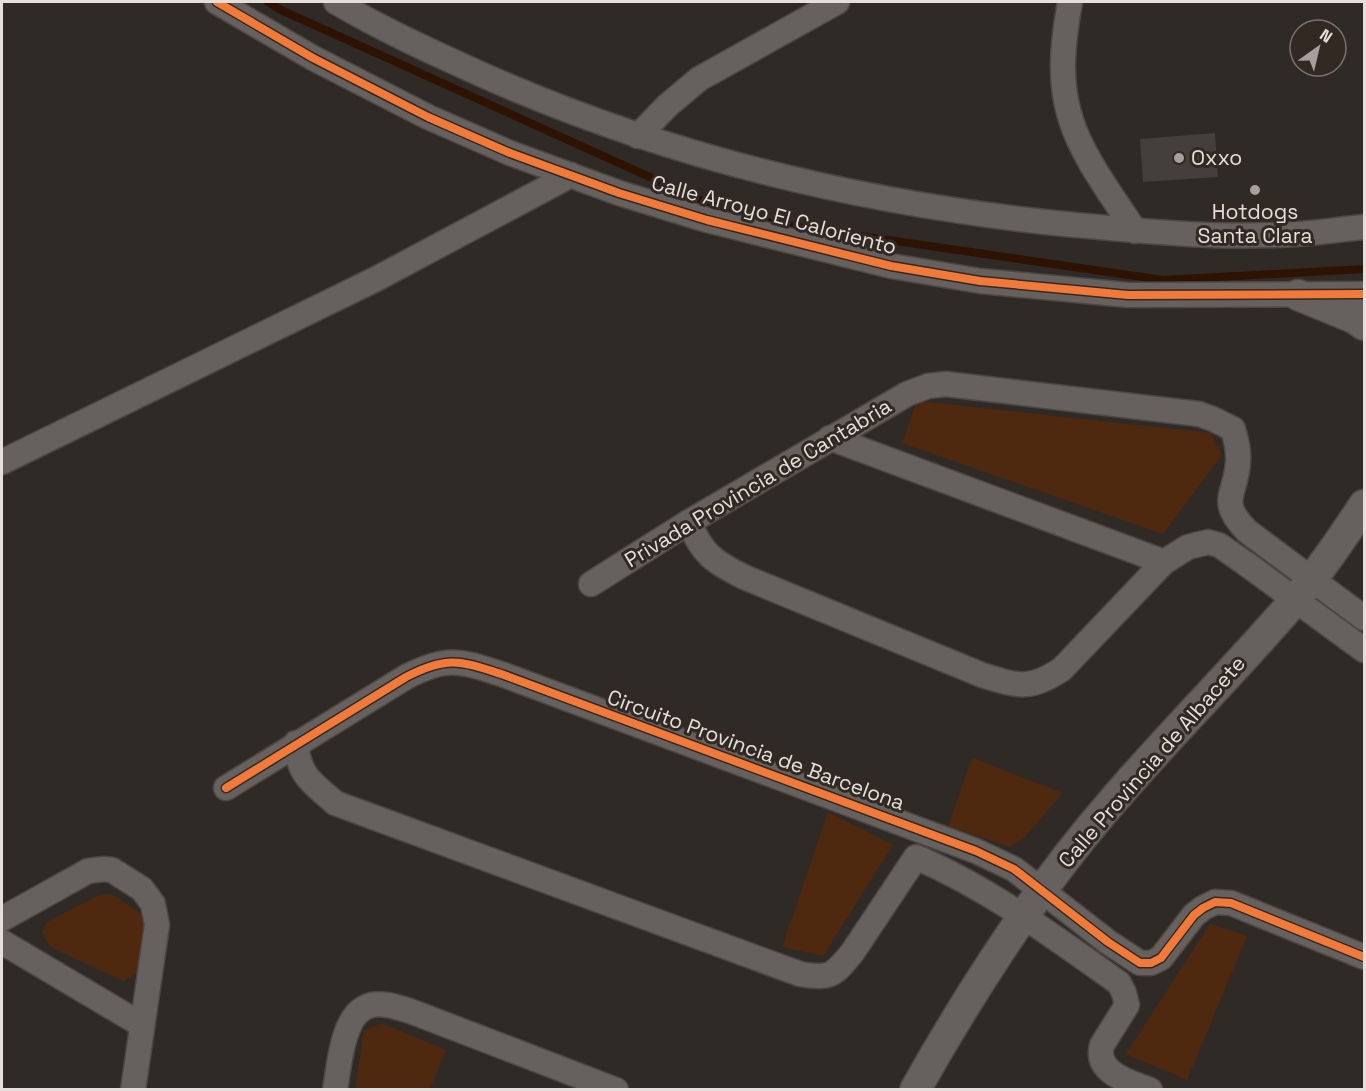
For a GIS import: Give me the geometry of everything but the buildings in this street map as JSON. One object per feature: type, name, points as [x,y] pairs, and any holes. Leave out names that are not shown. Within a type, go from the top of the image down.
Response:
[{"type":"street","name":"Calle Arroyo El Caloriento","points":[[217,2],[313,58],[428,117],[510,153],[619,193],[707,220],[891,266],[980,281],[1128,295],[1365,294]]},
{"type":"street","name":"Calle Arroyo El Caloriento","points":[[336,2],[434,52],[532,97],[638,136],[723,162],[802,182],[990,217],[1135,231],[1207,235],[1294,234],[1365,227]]},
{"type":"street","points":[[638,136],[667,106],[699,79],[837,2]]},
{"type":"street","points":[[1070,2],[1063,47],[1063,81],[1070,119],[1084,149],[1135,231]]},
{"type":"street","points":[[2,462],[376,279],[571,175]]},
{"type":"street","points":[[1298,295],[1365,325]]},
{"type":"street","name":"Privada Provincia de Cantabria","points":[[591,584],[689,522],[907,394],[928,386],[946,384],[1199,414],[1233,429],[1239,453],[1230,497],[1232,513],[1304,589]]},
{"type":"street","points":[[830,438],[1164,562]]},
{"type":"street","name":"Calle Provincia de Albacete","points":[[915,1089],[940,1045],[1042,891],[1111,803],[1304,589],[1365,505]]},
{"type":"street","points":[[689,522],[696,540],[706,555],[720,565],[982,675],[1005,682],[1027,685],[1046,680],[1062,669],[1164,562],[1188,547],[1208,542],[1219,545],[1365,618]]},
{"type":"street","points":[[1304,589],[1365,650]]},
{"type":"street","name":"Circuito Provincia de Barcelona","points":[[920,830],[922,842],[916,857],[841,967],[830,975],[800,974],[335,803],[310,783],[302,771],[296,743],[406,677],[435,663],[450,661],[473,665],[504,675],[920,830],[976,851],[1014,869],[1108,942],[1140,963],[1151,963],[1161,958],[1194,915],[1215,903],[1231,903],[1365,957]]},
{"type":"street","points":[[226,788],[296,743]]},
{"type":"street","points":[[916,857],[962,878],[1119,983],[1127,1005],[1102,1045],[1100,1052],[1102,1060],[1110,1071],[1122,1080],[1150,1089]]},
{"type":"street","points":[[2,919],[78,876],[96,869],[112,870],[142,889],[153,904],[157,926],[133,1089]]},
{"type":"street","points":[[2,942],[142,1025]]},
{"type":"street","points":[[335,1089],[346,1034],[364,1008],[379,1005],[395,1006],[410,1011],[616,1089]]},
{"type":"shaded area","points":[[917,401],[1211,433],[1222,455],[1163,534],[902,443]]},
{"type":"shaded area","points":[[972,758],[1063,793],[1023,839],[1010,847],[948,826]]},
{"type":"shaded area","points":[[828,812],[893,845],[823,956],[782,947]]},
{"type":"shaded area","points":[[111,894],[142,914],[145,924],[137,973],[123,981],[51,947],[42,933],[47,922],[97,896]]},
{"type":"shaded area","points":[[1210,924],[1247,936],[1187,1080],[1126,1054]]},
{"type":"shaded area","points":[[381,1023],[446,1050],[430,1089],[355,1089],[364,1031]]},
{"type":"waterway","points":[[268,2],[281,10],[738,217]]},
{"type":"waterway","points":[[758,221],[1163,280],[1364,269]]},
{"type":"cycle path","points":[[217,2],[313,58],[428,117],[510,153],[619,193],[707,220],[891,266],[980,281],[1128,295],[1364,294]]},
{"type":"cycle path","points":[[226,788],[406,677],[433,665],[455,662],[504,675],[976,851],[1014,869],[1108,942],[1140,963],[1151,963],[1161,958],[1194,915],[1215,902],[1231,903],[1364,957]]},
{"type":"place","name":"Oxxo","points":[[1179,158]]},
{"type":"place","name":"Hotdogs Santa Clara","points":[[1255,190]]}]
